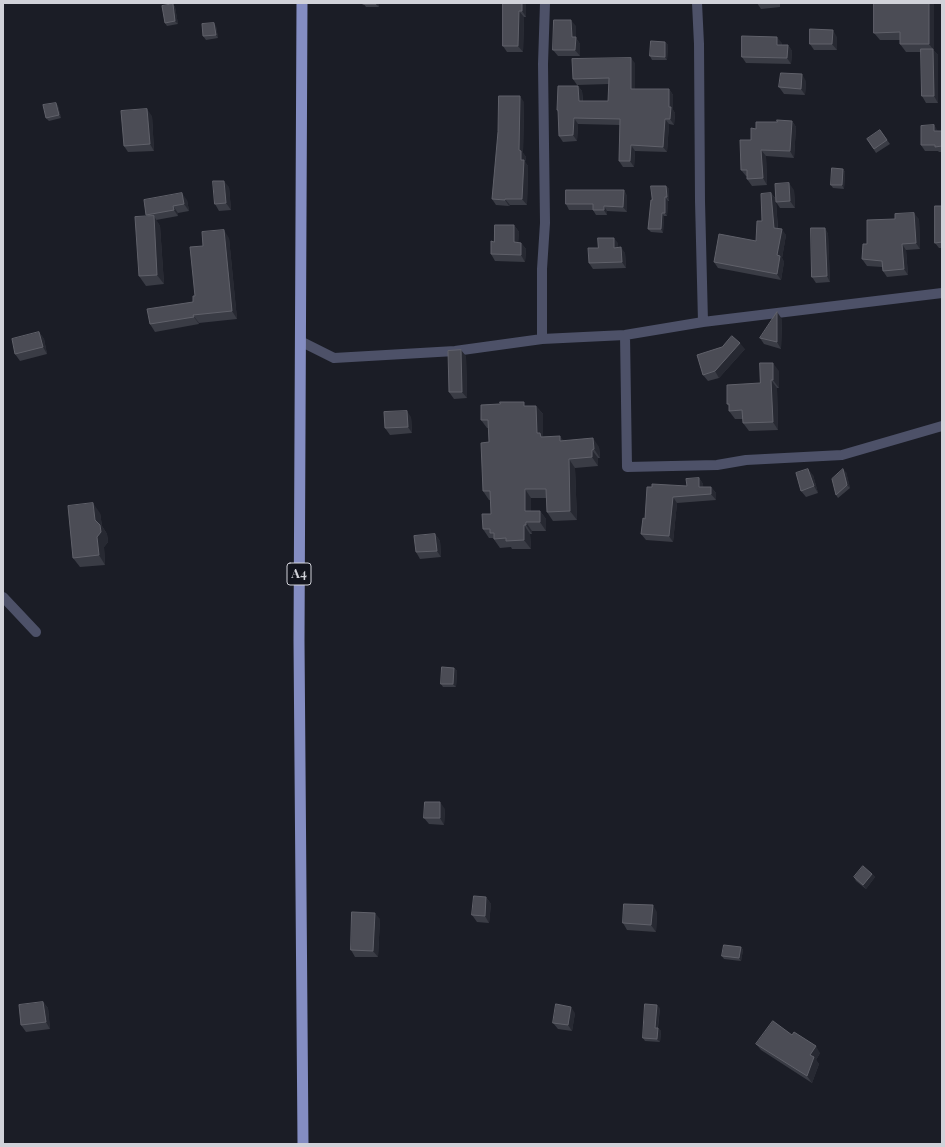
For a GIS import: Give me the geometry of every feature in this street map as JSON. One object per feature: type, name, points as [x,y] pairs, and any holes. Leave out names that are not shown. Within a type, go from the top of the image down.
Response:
[{"type":"highway","name":"A4","points":[[302,3],[299,640],[303,1144]]},
{"type":"street","points":[[542,339],[542,269],[544,223],[543,64],[545,3]]},
{"type":"street","points":[[698,3],[700,44],[700,201],[703,322]]},
{"type":"street","points":[[300,341],[334,358],[455,351],[542,339],[625,334],[703,322],[942,293]]},
{"type":"street","points":[[625,334],[627,468],[717,465],[746,460],[842,455],[942,426]]},
{"type":"street","points":[[3,597],[36,632]]},
{"type":"building","points":[[376,3],[376,4],[363,4]]},
{"type":"building","points":[[503,3],[522,3],[522,11],[519,11],[518,46],[503,46]]},
{"type":"building","points":[[874,3],[929,3],[929,44],[900,44],[900,32],[874,33]]},
{"type":"building","points":[[173,4],[175,21],[165,23],[162,6]]},
{"type":"building","points":[[554,20],[571,20],[572,37],[576,37],[575,50],[553,50]]},
{"type":"building","points":[[214,23],[216,35],[203,36],[202,24]]},
{"type":"building","points":[[810,29],[833,30],[832,44],[810,44]]},
{"type":"building","points":[[742,36],[777,37],[777,45],[788,45],[787,58],[742,57]]},
{"type":"building","points":[[651,41],[665,42],[665,57],[650,56]]},
{"type":"building","points":[[921,49],[933,49],[934,96],[922,96]]},
{"type":"building","points":[[631,58],[631,89],[669,89],[669,107],[671,107],[670,119],[665,119],[663,147],[631,145],[630,161],[619,161],[620,119],[574,118],[573,135],[559,136],[557,110],[558,86],[578,86],[579,101],[608,101],[609,78],[573,79],[572,59]]},
{"type":"building","points":[[781,73],[802,74],[801,89],[779,87]]},
{"type":"building","points":[[499,96],[520,96],[519,150],[521,151],[521,160],[524,160],[522,199],[492,199],[498,132]]},
{"type":"building","points":[[56,103],[59,115],[46,118],[43,105]]},
{"type":"building","points":[[147,109],[150,144],[124,146],[121,111]]},
{"type":"building","points":[[777,120],[792,121],[790,151],[761,150],[763,178],[747,179],[747,170],[741,170],[740,140],[751,140],[751,128],[756,129],[756,122],[777,122]]},
{"type":"building","points":[[934,125],[934,131],[942,131],[942,146],[935,147],[935,145],[921,145],[921,126]]},
{"type":"building","points":[[880,130],[887,140],[874,149],[867,139]]},
{"type":"building","points":[[832,168],[843,169],[842,185],[831,185]]},
{"type":"building","points":[[213,181],[224,181],[226,203],[215,204]]},
{"type":"building","points":[[789,183],[790,201],[776,202],[775,184]]},
{"type":"building","points":[[651,186],[666,186],[667,197],[665,197],[665,213],[662,213],[661,229],[648,229],[652,200]]},
{"type":"building","points":[[566,190],[624,190],[623,207],[604,206],[604,210],[593,210],[593,204],[566,204]]},
{"type":"building","points":[[182,193],[184,204],[173,206],[174,210],[146,215],[144,200]]},
{"type":"building","points":[[771,193],[774,228],[782,229],[777,255],[780,256],[777,274],[714,262],[719,234],[756,241],[757,221],[762,221],[761,194]]},
{"type":"building","points":[[935,206],[942,206],[942,242],[935,243]]},
{"type":"building","points":[[914,213],[916,243],[902,244],[904,269],[883,271],[882,261],[862,259],[863,244],[867,244],[867,220],[895,219],[895,214]]},
{"type":"building","points":[[154,216],[157,275],[139,276],[135,217]]},
{"type":"building","points":[[495,225],[514,225],[514,242],[521,243],[521,255],[491,254],[491,241],[494,242]]},
{"type":"building","points":[[811,228],[825,228],[827,276],[812,277]]},
{"type":"building","points":[[224,230],[232,311],[193,315],[194,317],[150,324],[147,309],[193,302],[193,296],[195,296],[190,247],[203,246],[202,232]]},
{"type":"building","points":[[598,238],[614,238],[614,248],[621,247],[622,262],[589,263],[588,248],[598,248]]},
{"type":"building","points":[[777,312],[777,342],[760,338]]},
{"type":"building","points":[[39,332],[43,347],[15,354],[12,339]]},
{"type":"building","points":[[732,336],[740,343],[715,371],[703,375],[697,355],[722,347]]},
{"type":"building","points":[[461,350],[462,392],[449,392],[448,351]]},
{"type":"building","points":[[760,363],[773,363],[773,380],[771,380],[773,422],[743,423],[742,410],[729,411],[729,404],[727,404],[727,385],[760,383]]},
{"type":"building","points":[[500,402],[524,402],[524,406],[536,406],[537,433],[540,433],[541,437],[560,436],[560,441],[593,438],[594,449],[592,450],[592,457],[569,459],[570,511],[547,512],[546,489],[525,489],[525,511],[540,511],[540,522],[526,522],[526,525],[524,525],[524,540],[506,541],[506,538],[494,539],[494,533],[490,533],[490,529],[483,529],[482,514],[491,514],[490,491],[483,491],[481,443],[489,442],[488,420],[481,420],[481,405],[500,404]]},
{"type":"building","points":[[407,411],[408,427],[385,428],[384,412]]},
{"type":"building","points":[[808,469],[814,486],[801,491],[796,473]]},
{"type":"building","points":[[843,469],[847,485],[836,495],[832,479]]},
{"type":"building","points":[[699,478],[699,487],[711,487],[711,494],[673,497],[669,536],[641,534],[643,518],[645,519],[647,487],[652,487],[652,484],[687,486],[686,479]]},
{"type":"building","points":[[93,503],[95,520],[100,525],[101,532],[97,537],[99,555],[73,558],[68,506]]},
{"type":"building","points":[[435,534],[437,551],[416,552],[414,536]]},
{"type":"building","points":[[442,667],[454,668],[453,684],[441,684]]},
{"type":"building","points":[[425,802],[440,802],[440,818],[424,818]]},
{"type":"building","points":[[863,866],[872,874],[863,885],[854,877]]},
{"type":"building","points":[[474,896],[486,897],[485,916],[472,915]]},
{"type":"building","points":[[624,904],[653,905],[651,925],[623,923]]},
{"type":"building","points":[[352,912],[375,913],[373,951],[351,950]]},
{"type":"building","points":[[724,945],[741,947],[739,958],[722,956]]},
{"type":"building","points":[[43,1002],[46,1022],[21,1025],[19,1005]]},
{"type":"building","points":[[556,1004],[571,1007],[568,1025],[553,1023]]},
{"type":"building","points":[[645,1004],[657,1005],[655,1028],[658,1028],[657,1039],[643,1038]]},
{"type":"building","points":[[773,1021],[792,1035],[794,1032],[816,1046],[810,1055],[814,1057],[807,1076],[756,1044]]}]
